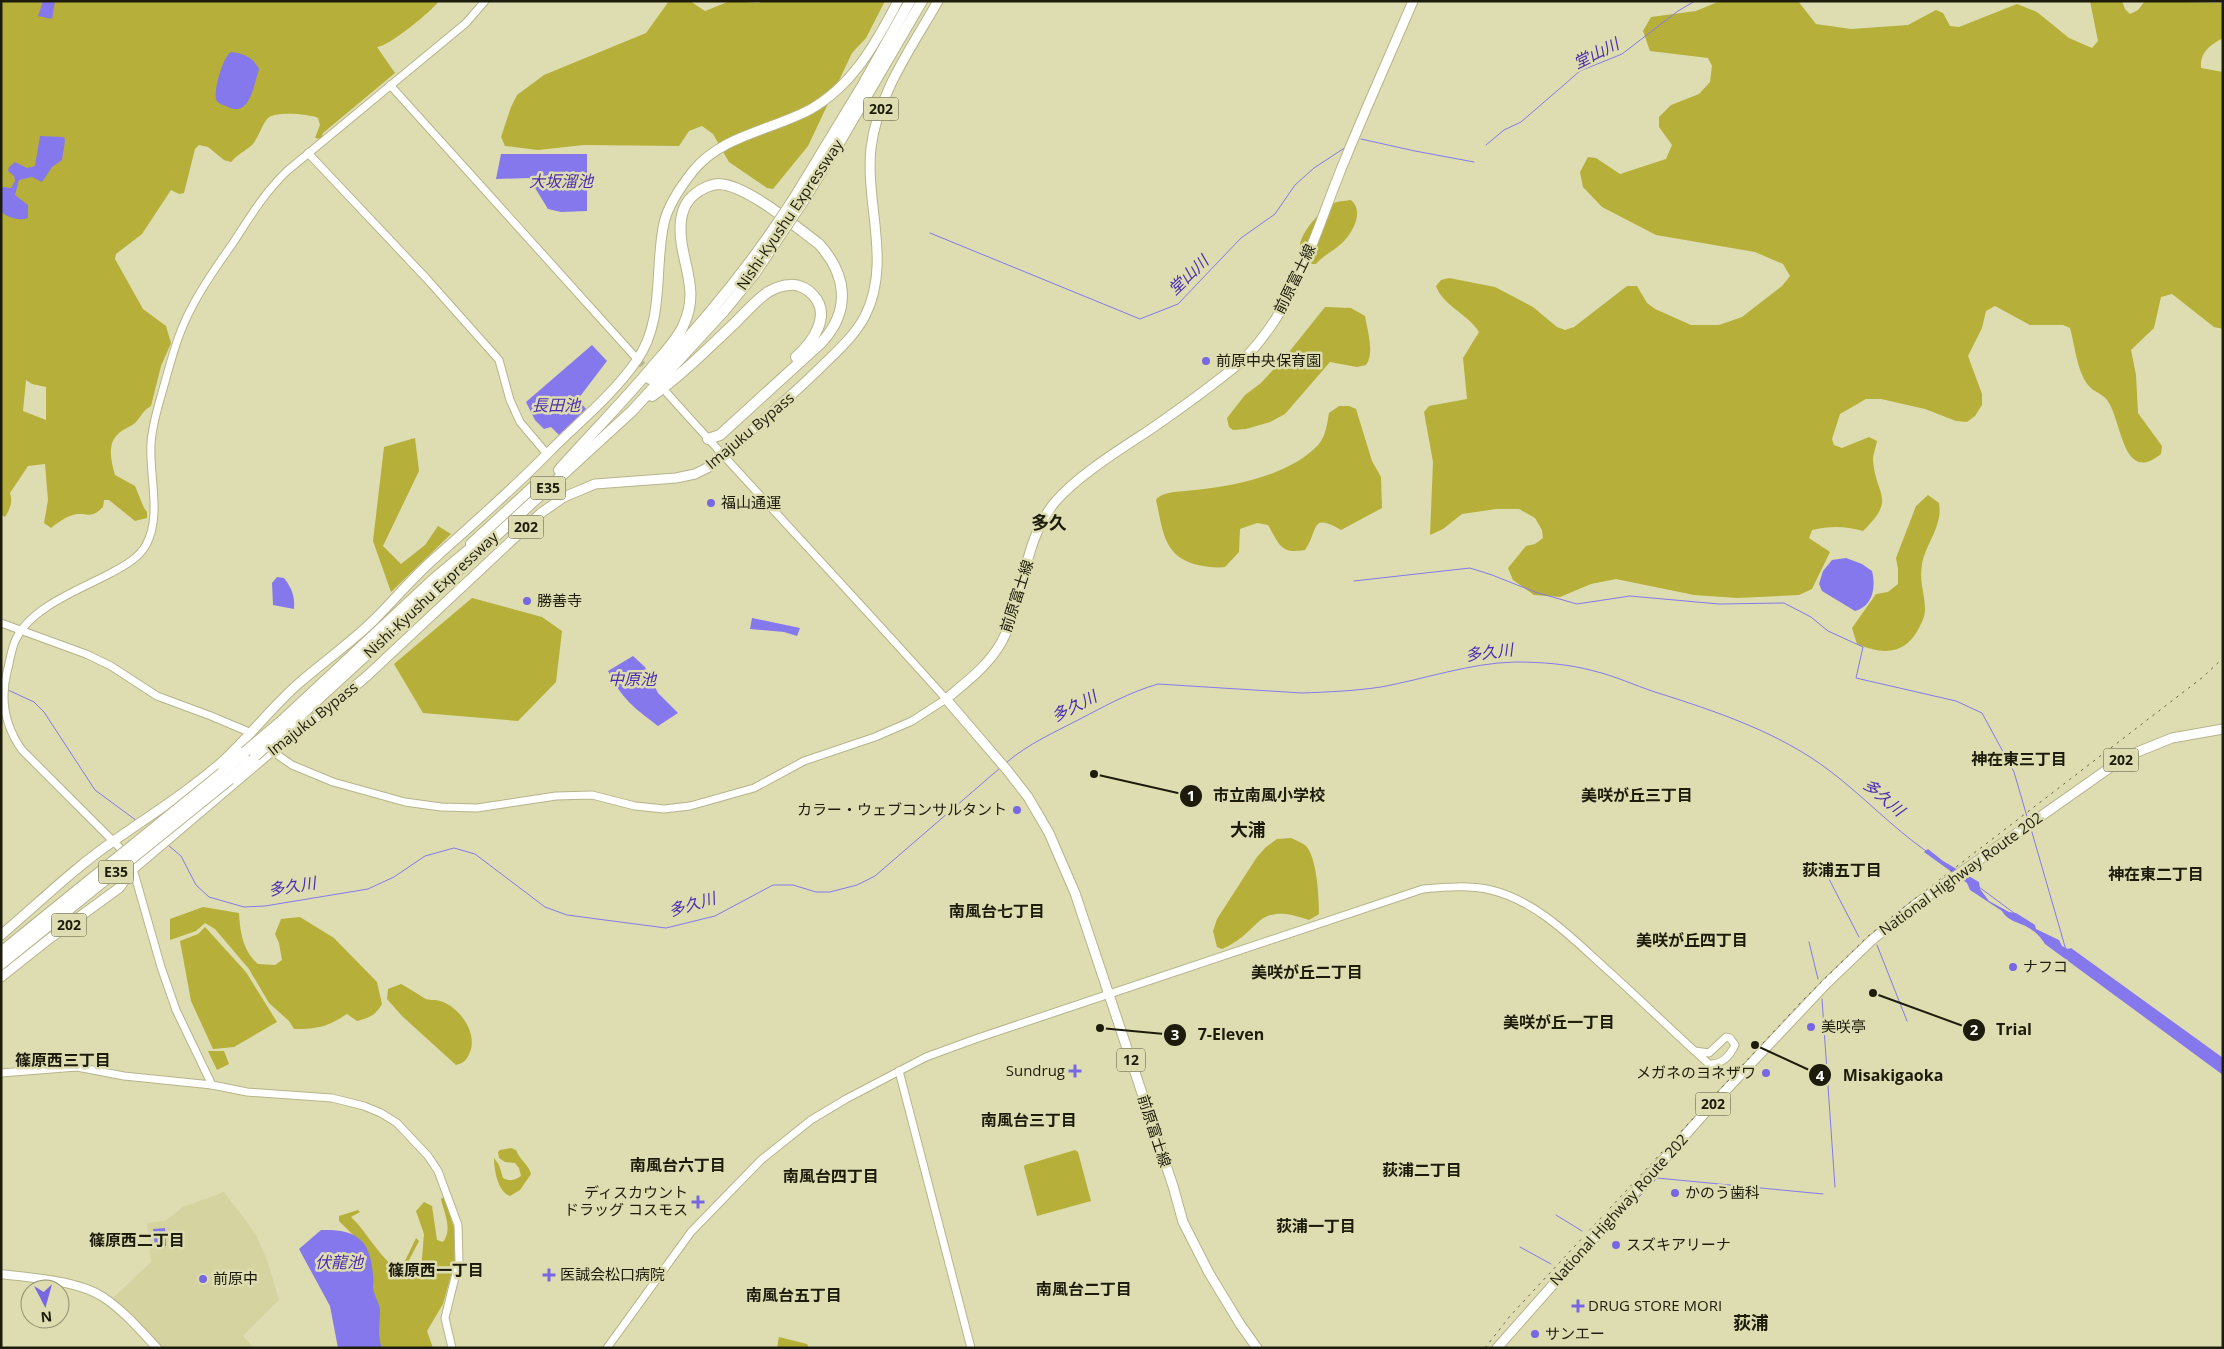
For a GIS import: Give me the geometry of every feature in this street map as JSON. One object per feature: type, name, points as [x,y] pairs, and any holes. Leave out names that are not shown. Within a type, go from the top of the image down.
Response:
[{"type":"highway","name":"Nishi-Kyushu Expressway","points":[[796,203],[910,1]]},
{"type":"highway","name":"Nishi-Kyushu Expressway","points":[[1,952],[226,776],[255,756],[288,721],[462,561],[632,411],[724,311],[755,272],[779,229],[852,122],[922,1]]},
{"type":"highway","points":[[559,470],[638,384],[669,347],[684,324],[690,304],[691,287],[682,246],[680,225],[682,214],[695,193],[708,186],[719,184],[748,194],[820,244],[828,253],[838,274],[842,284],[842,295],[840,311],[835,323],[822,342],[720,435],[708,439]]},
{"type":"highway","name":"Nishi-Kyushu Expressway","points":[[544,487],[698,326],[779,229]]},
{"type":"highway","points":[[632,411],[672,382],[767,293],[788,285],[796,285],[810,291],[817,298],[821,308],[820,323],[814,338],[801,353],[708,439]]},
{"type":"highway","name":"Nishi-Kyushu Expressway","points":[[1,964],[226,776],[245,752],[288,721]]},
{"type":"main road","name":"Imajuku Bypass","points":[[1,935],[68,876],[113,841],[149,818],[195,784],[230,754],[249,732],[298,684],[373,620],[433,560],[511,491],[599,404],[638,360],[647,343],[656,310],[661,243],[665,219],[691,174],[707,157],[733,141],[809,110],[832,94],[861,65],[898,1]]},
{"type":"main road","name":"Imajuku Bypass","points":[[1,977],[119,888],[133,869],[272,751],[306,723],[321,715],[368,675],[462,585],[548,508],[578,490],[595,484],[676,478],[695,474],[711,466],[798,391],[846,343],[865,315],[877,276],[878,258],[872,206],[870,165],[878,117],[902,64],[938,1]]},
{"type":"main road","name":"前原富士線","points":[[1257,1348],[1209,1273],[1183,1222],[1074,893],[1049,833],[1028,797],[1008,770],[946,699],[987,664],[1000,644],[1017,604],[1032,546],[1044,518],[1055,502],[1099,465],[1242,361],[1259,344],[1284,307],[1315,240],[1343,164],[1413,1]]},
{"type":"main road","name":"National Highway Route 202","points":[[1497,1348],[1716,1100],[1828,983],[1890,925],[2126,757],[2172,738],[2223,729]]},
{"type":"main road","points":[[1,1274],[65,1284],[103,1297],[157,1348]]},
{"type":"street","points":[[122,850],[22,750],[9,727],[3,704],[3,693],[4,681],[16,640],[32,618],[47,607],[121,568],[135,558],[146,546],[153,521],[151,444],[153,427],[178,337],[191,308],[207,281],[258,204],[273,184],[466,23],[485,1]]},
{"type":"street","points":[[390,85],[638,360]]},
{"type":"street","points":[[308,153],[426,278],[499,360],[510,400],[520,422],[547,454]]},
{"type":"street","points":[[272,751],[292,765],[333,782],[405,802],[441,807],[477,808],[556,796],[592,795],[635,806],[664,809],[690,806],[754,788],[804,761],[875,737],[912,721],[946,699],[866,609],[789,528],[667,393]]},
{"type":"street","points":[[1,623],[86,654],[111,666],[157,696],[249,732]]},
{"type":"street","points":[[133,869],[161,967],[176,1010],[212,1085]]},
{"type":"street","points":[[608,1348],[691,1232],[761,1160],[812,1120],[846,1099],[926,1057],[1108,993],[1409,894],[1448,886],[1470,887],[1501,893],[1540,912],[1568,934],[1709,1064],[1723,1061],[1735,1045],[1730,1038],[1726,1037],[1709,1053],[1695,1051]]},
{"type":"street","points":[[1,1074],[77,1067],[124,1076],[212,1085],[247,1092],[332,1098],[364,1106],[382,1113],[397,1123],[428,1156],[438,1171],[458,1225],[459,1261],[445,1318],[452,1348]]},
{"type":"street","points":[[899,1071],[971,1348]]},
{"type":"shaded area","points":[[1,1],[439,1],[410,28],[377,47],[395,73],[323,133],[321,139],[315,138],[320,125],[318,118],[300,114],[278,114],[268,118],[252,145],[231,162],[224,160],[208,147],[199,145],[195,149],[184,193],[179,194],[171,190],[142,234],[116,254],[115,259],[143,309],[166,326],[171,343],[161,366],[151,406],[143,412],[135,423],[118,434],[111,448],[111,459],[115,475],[135,486],[147,512],[147,518],[135,521],[109,500],[104,500],[103,507],[96,513],[74,515],[51,528],[44,523],[48,500],[45,464],[28,466],[10,493],[11,502],[7,514],[5,517],[1,514]],"holes":[[[26,380],[32,384],[46,387],[46,420],[23,411]]]},
{"type":"shaded area","points":[[669,1],[690,1],[705,11],[730,1],[759,3],[762,1],[885,1],[866,38],[852,53],[808,146],[773,189],[767,188],[729,162],[713,134],[702,126],[689,131],[679,146],[584,145],[538,150],[505,146],[501,137],[517,95],[544,75],[646,33]]},
{"type":"shaded area","points":[[1720,1],[1798,1],[1816,24],[1851,29],[1908,25],[1936,10],[1943,13],[1950,26],[1959,27],[2017,4],[2037,12],[2069,38],[2092,48],[2098,41],[2090,1],[2122,1],[2125,9],[2130,14],[2138,10],[2145,1],[2223,3],[2223,38],[2214,43],[2204,53],[2201,68],[2223,72],[2223,329],[2214,327],[2172,294],[2161,297],[2154,328],[2131,350],[2136,375],[2138,413],[2162,446],[2161,454],[2148,462],[2138,462],[2131,456],[2125,446],[2107,400],[2089,386],[2082,374],[2070,328],[2063,325],[2030,325],[1995,306],[1986,311],[1982,328],[1968,356],[1982,394],[1982,405],[1975,416],[1967,422],[1956,421],[1925,409],[1881,399],[1866,399],[1840,414],[1832,439],[1834,445],[1842,448],[1869,437],[1877,441],[1873,460],[1882,504],[1873,520],[1863,531],[1838,527],[1812,530],[1809,538],[1830,552],[1812,589],[1799,595],[1737,598],[1694,595],[1616,579],[1591,584],[1560,597],[1534,595],[1513,580],[1508,568],[1526,546],[1535,544],[1543,538],[1542,530],[1535,518],[1519,509],[1496,509],[1462,514],[1443,529],[1430,535],[1433,462],[1424,412],[1429,406],[1467,399],[1463,358],[1479,332],[1469,320],[1450,305],[1439,293],[1436,286],[1441,280],[1449,278],[1495,287],[1533,307],[1557,327],[1565,330],[1574,327],[1627,286],[1637,286],[1647,303],[1655,309],[1691,325],[1719,325],[1742,317],[1782,286],[1790,276],[1783,264],[1755,252],[1656,235],[1602,207],[1583,187],[1580,172],[1588,157],[1596,158],[1620,174],[1666,159],[1672,145],[1659,127],[1659,117],[1671,105],[1699,94],[1710,82],[1712,66],[1708,58],[1650,51],[1643,31],[1651,17],[1696,11]]},
{"type":"shaded area","points":[[1351,200],[1355,205],[1357,217],[1349,235],[1316,264],[1307,264],[1300,249],[1300,243],[1306,230],[1332,204]]},
{"type":"shaded area","points":[[1325,307],[1351,308],[1365,316],[1370,348],[1369,360],[1366,365],[1357,367],[1330,362],[1285,414],[1270,422],[1246,429],[1233,430],[1229,427],[1227,418],[1245,395],[1261,383],[1285,357]]},
{"type":"shaded area","points":[[1339,406],[1349,406],[1356,409],[1372,461],[1381,477],[1382,508],[1341,530],[1331,525],[1320,523],[1305,550],[1290,551],[1285,549],[1278,543],[1268,525],[1257,523],[1240,529],[1239,552],[1225,567],[1198,565],[1186,561],[1171,549],[1163,532],[1156,500],[1159,497],[1174,492],[1227,486],[1244,482],[1293,464],[1318,445],[1327,426],[1329,413]]},
{"type":"shaded area","points":[[415,438],[419,471],[383,546],[401,564],[425,545],[438,526],[451,534],[391,592],[373,541],[384,447]]},
{"type":"shaded area","points":[[1928,495],[1939,503],[1940,511],[1939,519],[1922,564],[1921,577],[1925,610],[1921,624],[1913,637],[1900,648],[1884,651],[1857,644],[1852,628],[1876,594],[1888,592],[1898,584],[1896,558],[1916,506]]},
{"type":"shaded area","points":[[472,598],[542,617],[562,631],[556,682],[518,721],[423,713],[394,664]]},
{"type":"shaded area","points":[[1291,838],[1305,845],[1312,858],[1319,898],[1319,914],[1309,920],[1291,915],[1278,914],[1268,916],[1235,942],[1222,949],[1217,947],[1213,931],[1217,919],[1257,857],[1277,839]]},
{"type":"shaded area","points":[[203,907],[239,913],[243,941],[249,953],[258,964],[275,965],[282,960],[279,943],[275,934],[281,919],[300,917],[334,938],[377,982],[382,1004],[380,1008],[369,1017],[357,1021],[347,1014],[334,1022],[322,1026],[294,1029],[289,1021],[269,1003],[249,969],[215,929],[205,923],[196,931],[170,940],[170,919]]},
{"type":"shaded area","points":[[205,927],[246,972],[277,1022],[234,1047],[213,1049],[191,1001],[180,941],[198,934]]},
{"type":"shaded area","points":[[401,984],[426,999],[438,1000],[447,1004],[459,1013],[468,1027],[472,1042],[470,1052],[464,1061],[456,1065],[402,1016],[387,999],[388,989]]},
{"type":"shaded area","points":[[208,1051],[224,1051],[229,1064],[217,1070]]},
{"type":"shaded area","points":[[511,1148],[516,1150],[531,1174],[520,1190],[510,1196],[502,1190],[496,1174],[494,1158],[499,1165],[503,1178],[510,1180],[521,1176],[519,1168],[515,1163],[505,1162],[499,1158],[498,1152],[500,1150]]},
{"type":"shaded area","points":[[1075,1150],[1078,1152],[1091,1201],[1037,1216],[1025,1165]]},
{"type":"shaded area","name":"前原中","points":[[224,1192],[256,1234],[268,1263],[279,1300],[243,1336],[254,1348],[163,1348],[147,1330],[112,1299],[151,1262],[147,1223],[165,1221],[183,1207]]},
{"type":"shaded area","points":[[444,1197],[454,1228],[455,1261],[443,1304],[427,1331],[433,1348],[380,1348],[376,1340],[361,1243],[339,1221],[339,1216],[358,1210],[360,1212],[351,1217],[393,1266],[400,1266],[406,1259],[416,1238],[419,1241],[404,1270],[405,1273],[412,1274],[421,1270],[424,1234],[416,1211],[424,1202],[432,1206],[437,1240],[443,1242],[448,1226],[441,1199]]},
{"type":"shaded area","points":[[779,1337],[807,1344],[809,1348],[777,1348]]},
{"type":"water","points":[[43,1],[55,1],[52,19],[38,16]]},
{"type":"water","points":[[231,52],[248,57],[259,69],[250,98],[241,108],[235,109],[221,104],[216,99],[216,88],[220,73],[225,60]]},
{"type":"water","points":[[40,136],[64,137],[62,160],[52,167],[42,182],[32,177],[19,180],[15,195],[28,205],[28,218],[18,219],[11,217],[1,212],[1,187],[11,188],[15,181],[14,176],[8,171],[9,167],[15,162],[27,168],[35,166]]},
{"type":"water","name":"大坂溜池","points":[[501,154],[587,154],[587,211],[561,212],[548,209],[529,178],[496,179]]},
{"type":"water","name":"長田池","points":[[592,345],[607,361],[578,399],[586,409],[559,435],[551,427],[544,429],[535,420],[526,402]]},
{"type":"water","points":[[1846,558],[1862,564],[1872,571],[1874,583],[1872,595],[1866,605],[1855,611],[1822,591],[1819,584],[1823,571],[1832,560]]},
{"type":"water","points":[[277,577],[284,578],[289,585],[294,600],[294,609],[273,605],[272,583]]},
{"type":"water","points":[[752,618],[800,628],[797,636],[784,632],[750,629]]},
{"type":"water","name":"中原池","points":[[633,656],[645,667],[658,693],[678,713],[658,726],[629,702],[618,689],[608,671]]},
{"type":"water","points":[[1928,849],[1943,861],[1979,882],[1980,889],[1989,901],[2009,912],[2016,913],[2035,925],[2036,929],[2059,940],[2062,946],[2068,949],[2071,948],[2223,1058],[2223,1075],[2045,944],[2034,931],[2008,918],[2002,911],[1970,890],[1967,883],[1924,852]]},
{"type":"water","points":[[165,1228],[166,1246],[155,1247],[153,1229]]},
{"type":"water","name":"伏龍池","points":[[321,1230],[333,1230],[352,1234],[365,1245],[372,1263],[373,1288],[380,1310],[379,1334],[382,1348],[338,1348],[330,1306],[299,1249]]},
{"type":"waterway","name":"堂山川","points":[[1486,145],[1504,130],[1521,122],[1580,71],[1622,54],[1678,11],[1695,1]]},
{"type":"waterway","name":"堂山川","points":[[1361,139],[1474,162]]},
{"type":"waterway","name":"堂山川","points":[[930,233],[1140,319],[1178,304],[1241,238],[1275,214],[1295,185],[1314,168],[1346,147]]},
{"type":"waterway","points":[[1354,581],[1470,568],[1535,592],[1577,604],[1630,596],[1719,604],[1784,603],[1811,617],[1828,631],[1863,647],[1856,678],[1956,701],[1982,713],[2014,772],[2028,820]]},
{"type":"waterway","name":"多久川","points":[[1007,762],[1051,734],[1118,700],[1158,684],[1302,693],[1331,692],[1398,684],[1481,665],[1515,662],[1555,664],[1609,675],[1723,715],[1790,745],[1830,771],[1926,851]]},
{"type":"waterway","name":"多久川","points":[[8,690],[34,702],[44,712],[95,790],[137,821]]},
{"type":"waterway","name":"多久川","points":[[168,845],[181,856],[196,885],[209,897],[244,907],[265,906],[368,889],[394,877],[425,856],[454,848],[475,854],[545,907],[567,915],[666,928],[715,916],[773,885],[793,885],[816,892],[830,892],[857,885],[875,876],[1000,768]]},
{"type":"waterway","points":[[2031,829],[2066,950]]},
{"type":"waterway","points":[[1828,877],[1859,937]]},
{"type":"waterway","name":"多久川","points":[[1979,887],[2014,913]]},
{"type":"waterway","points":[[1809,942],[1818,979]]},
{"type":"waterway","points":[[1877,945],[1907,1021]]},
{"type":"waterway","points":[[1822,999],[1835,1187]]},
{"type":"waterway","points":[[1621,1216],[1657,1178],[1823,1194]]},
{"type":"waterway","points":[[1556,1215],[1582,1231]]},
{"type":"waterway","points":[[1520,1247],[1551,1264]]},
{"type":"tunnel","points":[[638,360],[650,374]]},
{"type":"railway","points":[[1485,1348],[1510,1316],[1802,1001],[1867,937],[2203,677],[2223,658]]},
{"type":"place","name":"前原中央保育園","points":[[1206,361]]},
{"type":"place","name":"福山通運","points":[[711,503]]},
{"type":"place","name":"勝善寺","points":[[527,601]]},
{"type":"place","name":"市立南風小学校","points":[[1094,774]]},
{"type":"place","name":"カラー・ウェブコンサルタント","points":[[1017,810]]},
{"type":"place","name":"ナフコ","points":[[2013,967]]},
{"type":"place","name":"Trial","points":[[1873,993]]},
{"type":"place","name":"美咲亭","points":[[1811,1027]]},
{"type":"place","name":"7-Eleven","points":[[1100,1028]]},
{"type":"place","name":"Misakigaoka","points":[[1755,1045]]},
{"type":"place","name":"Sundrug","points":[[1075,1071]]},
{"type":"place","name":"メガネのヨネザワ","points":[[1766,1073]]},
{"type":"place","name":"かのう歯科","points":[[1675,1193]]},
{"type":"place","name":"ディスカウント ドラッグ コスモス","points":[[698,1202]]},
{"type":"place","name":"スズキアリーナ","points":[[1616,1245]]},
{"type":"place","name":"医誠会松口病院","points":[[549,1275]]},
{"type":"place","name":"前原中","points":[[203,1279]]},
{"type":"place","name":"DRUG STORE MORI","points":[[1578,1306]]},
{"type":"place","name":"サンエー","points":[[1535,1334]]},
{"type":"district","name":"多久","points":[[1049,523]]},
{"type":"district","name":"神在東三丁目","points":[[2019,759]]},
{"type":"district","name":"美咲が丘三丁目","points":[[1637,795]]},
{"type":"district","name":"大浦","points":[[1248,830]]},
{"type":"district","name":"荻浦五丁目","points":[[1842,870]]},
{"type":"district","name":"神在東二丁目","points":[[2156,874]]},
{"type":"district","name":"南風台七丁目","points":[[997,911]]},
{"type":"district","name":"美咲が丘四丁目","points":[[1692,940]]},
{"type":"district","name":"美咲が丘二丁目","points":[[1307,972]]},
{"type":"district","name":"美咲が丘一丁目","points":[[1559,1022]]},
{"type":"district","name":"篠原西三丁目","points":[[63,1060]]},
{"type":"district","name":"南風台三丁目","points":[[1029,1120]]},
{"type":"district","name":"南風台六丁目","points":[[678,1165]]},
{"type":"district","name":"荻浦二丁目","points":[[1422,1170]]},
{"type":"district","name":"南風台四丁目","points":[[831,1176]]},
{"type":"district","name":"荻浦一丁目","points":[[1316,1226]]},
{"type":"district","name":"篠原西二丁目","points":[[137,1240]]},
{"type":"district","name":"篠原西一丁目","points":[[436,1270]]},
{"type":"district","name":"南風台二丁目","points":[[1084,1289]]},
{"type":"district","name":"南風台五丁目","points":[[794,1295]]},
{"type":"district","name":"荻浦","points":[[1751,1323]]}]
